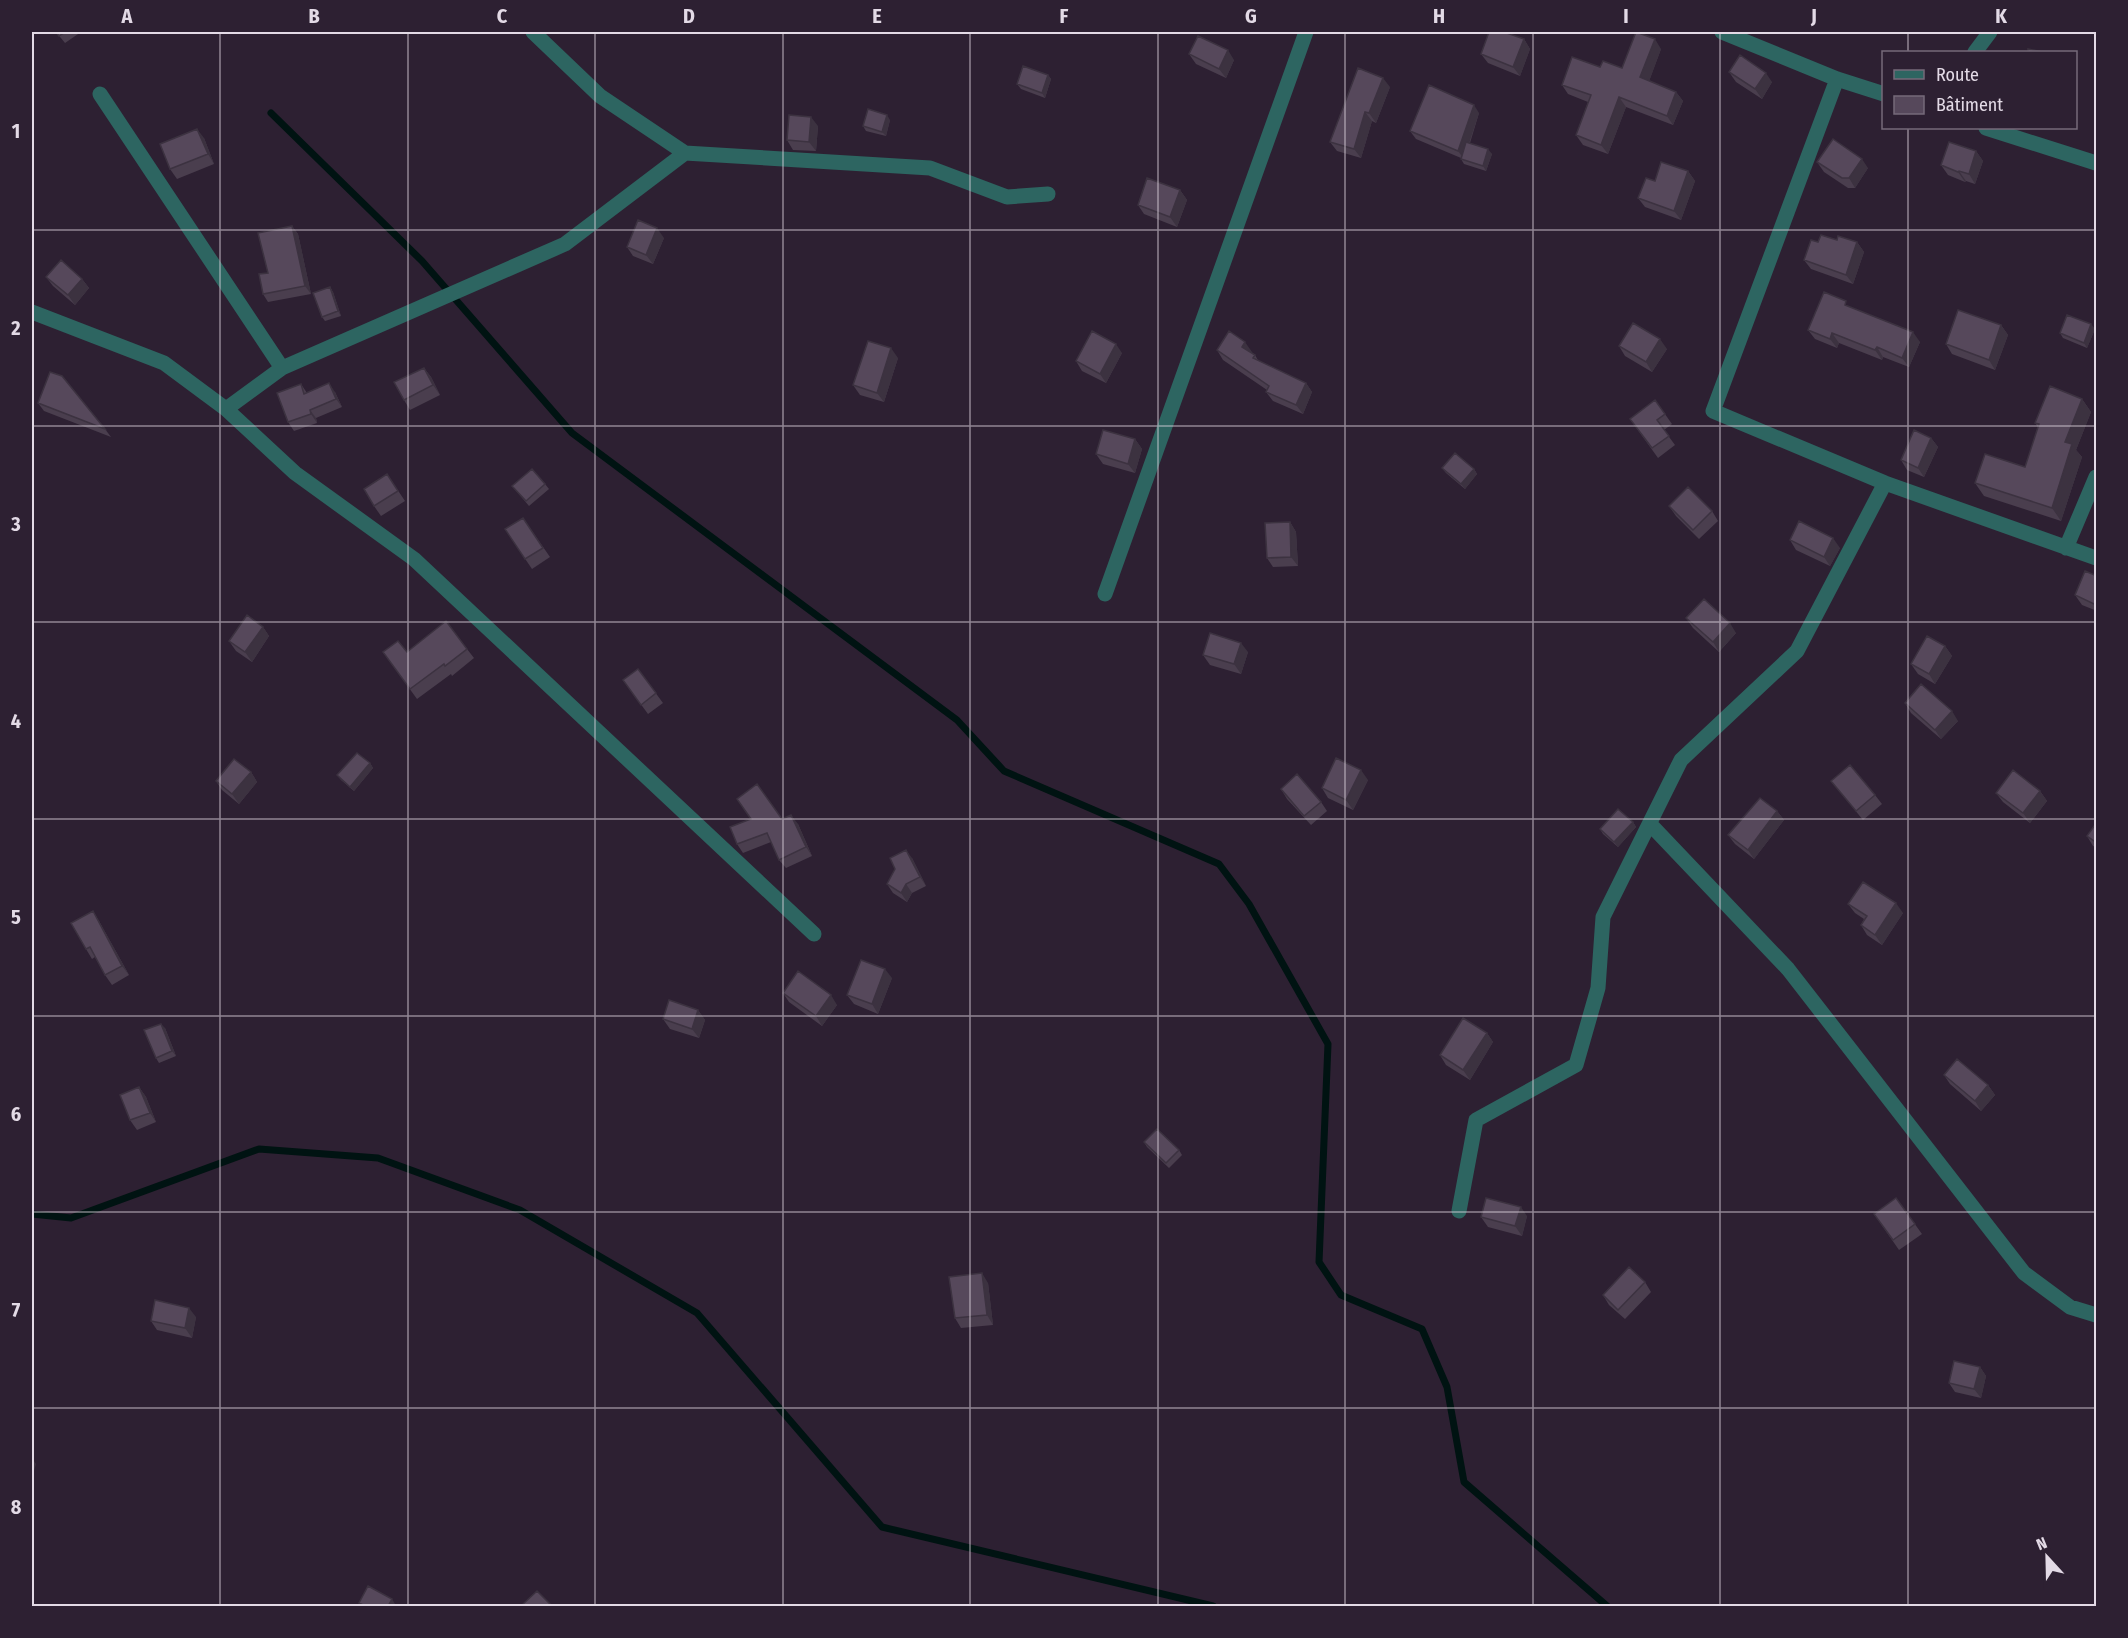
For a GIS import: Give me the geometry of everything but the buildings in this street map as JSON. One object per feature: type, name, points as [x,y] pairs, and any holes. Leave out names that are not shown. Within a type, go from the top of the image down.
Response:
[{"type":"street","points":[[533,32],[600,96],[685,153],[930,168],[1007,197],[1048,194]]},
{"type":"street","points":[[1105,594],[1306,32]]},
{"type":"street","points":[[1722,32],[1837,80],[1882,93]]},
{"type":"street","points":[[1976,51],[1990,32]]},
{"type":"street","points":[[1837,80],[1713,411],[1885,483],[2097,558]]},
{"type":"street","points":[[100,94],[282,368]]},
{"type":"street","points":[[1989,129],[2097,163]]},
{"type":"street","points":[[226,409],[282,368],[565,244],[685,153]]},
{"type":"street","points":[[32,312],[164,363],[226,409],[295,472],[414,559],[814,934]]},
{"type":"street","points":[[2066,548],[2097,477]]},
{"type":"street","points":[[1459,1211],[1476,1120],[1576,1065],[1598,988],[1603,917],[1681,760],[1797,651],[1885,483]]},
{"type":"street","points":[[1650,824],[1788,969],[2024,1272],[2070,1307],[2097,1315]]},
{"type":"waterway","points":[[271,113],[422,261],[572,433],[957,720],[1004,771],[1219,864],[1249,904],[1328,1044],[1319,1262],[1341,1295],[1422,1329],[1447,1387],[1464,1482],[1607,1606]]},
{"type":"waterway","points":[[32,1214],[71,1218],[259,1149],[378,1158],[520,1210],[697,1313],[882,1527],[1213,1606]]}]
